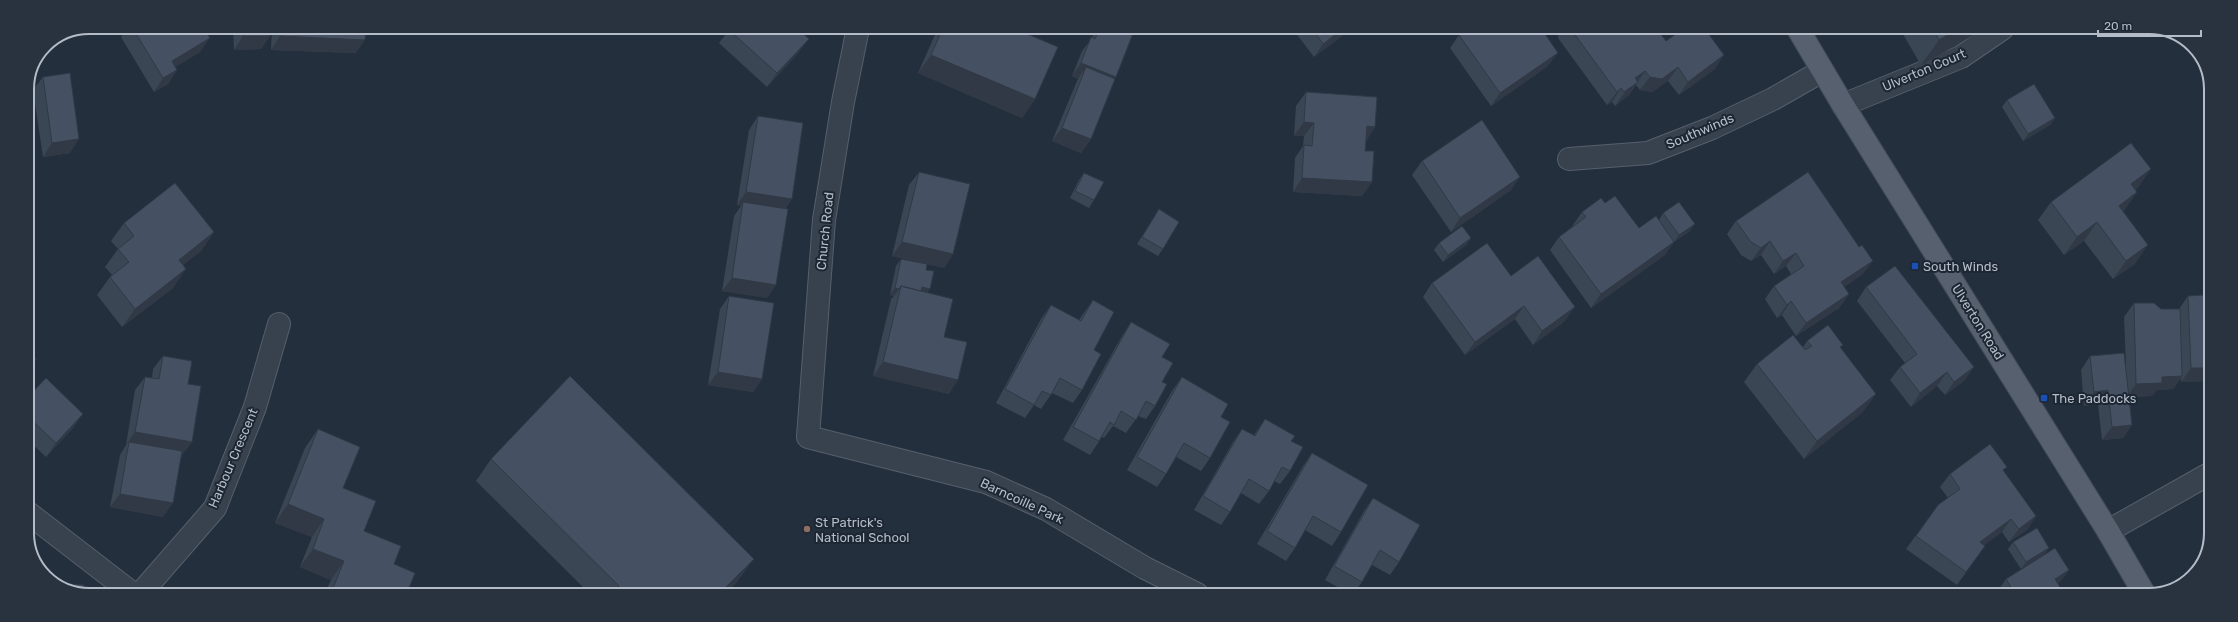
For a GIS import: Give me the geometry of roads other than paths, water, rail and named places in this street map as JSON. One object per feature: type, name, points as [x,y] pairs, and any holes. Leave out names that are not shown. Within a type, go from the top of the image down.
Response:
[{"type":"main road","name":"Ulverton Road","points":[[1801,34],[1842,105],[2108,531],[2142,588]]},
{"type":"street","name":"Church Road","points":[[808,437],[824,220],[843,102],[857,34]]},
{"type":"street","name":"Ulverton Court","points":[[1842,105],[1961,57],[1995,34]]},
{"type":"street","name":"Southwinds","points":[[1569,159],[1648,153],[1712,128],[1773,99],[1822,71]]},
{"type":"street","name":"Harbour Crescent","points":[[145,588],[215,508],[255,407],[279,324]]},
{"type":"street","name":"Barncoille Park","points":[[808,437],[986,482],[1046,509],[1146,568],[1185,588]]},
{"type":"street","points":[[2108,531],[2204,477]]},
{"type":"street","points":[[34,517],[126,588]]},
{"type":"place","name":"South Winds","points":[[1915,266]]},
{"type":"place","name":"The Paddocks","points":[[2044,398]]},
{"type":"place","name":"St Patrick's National School","points":[[807,529]]}]
